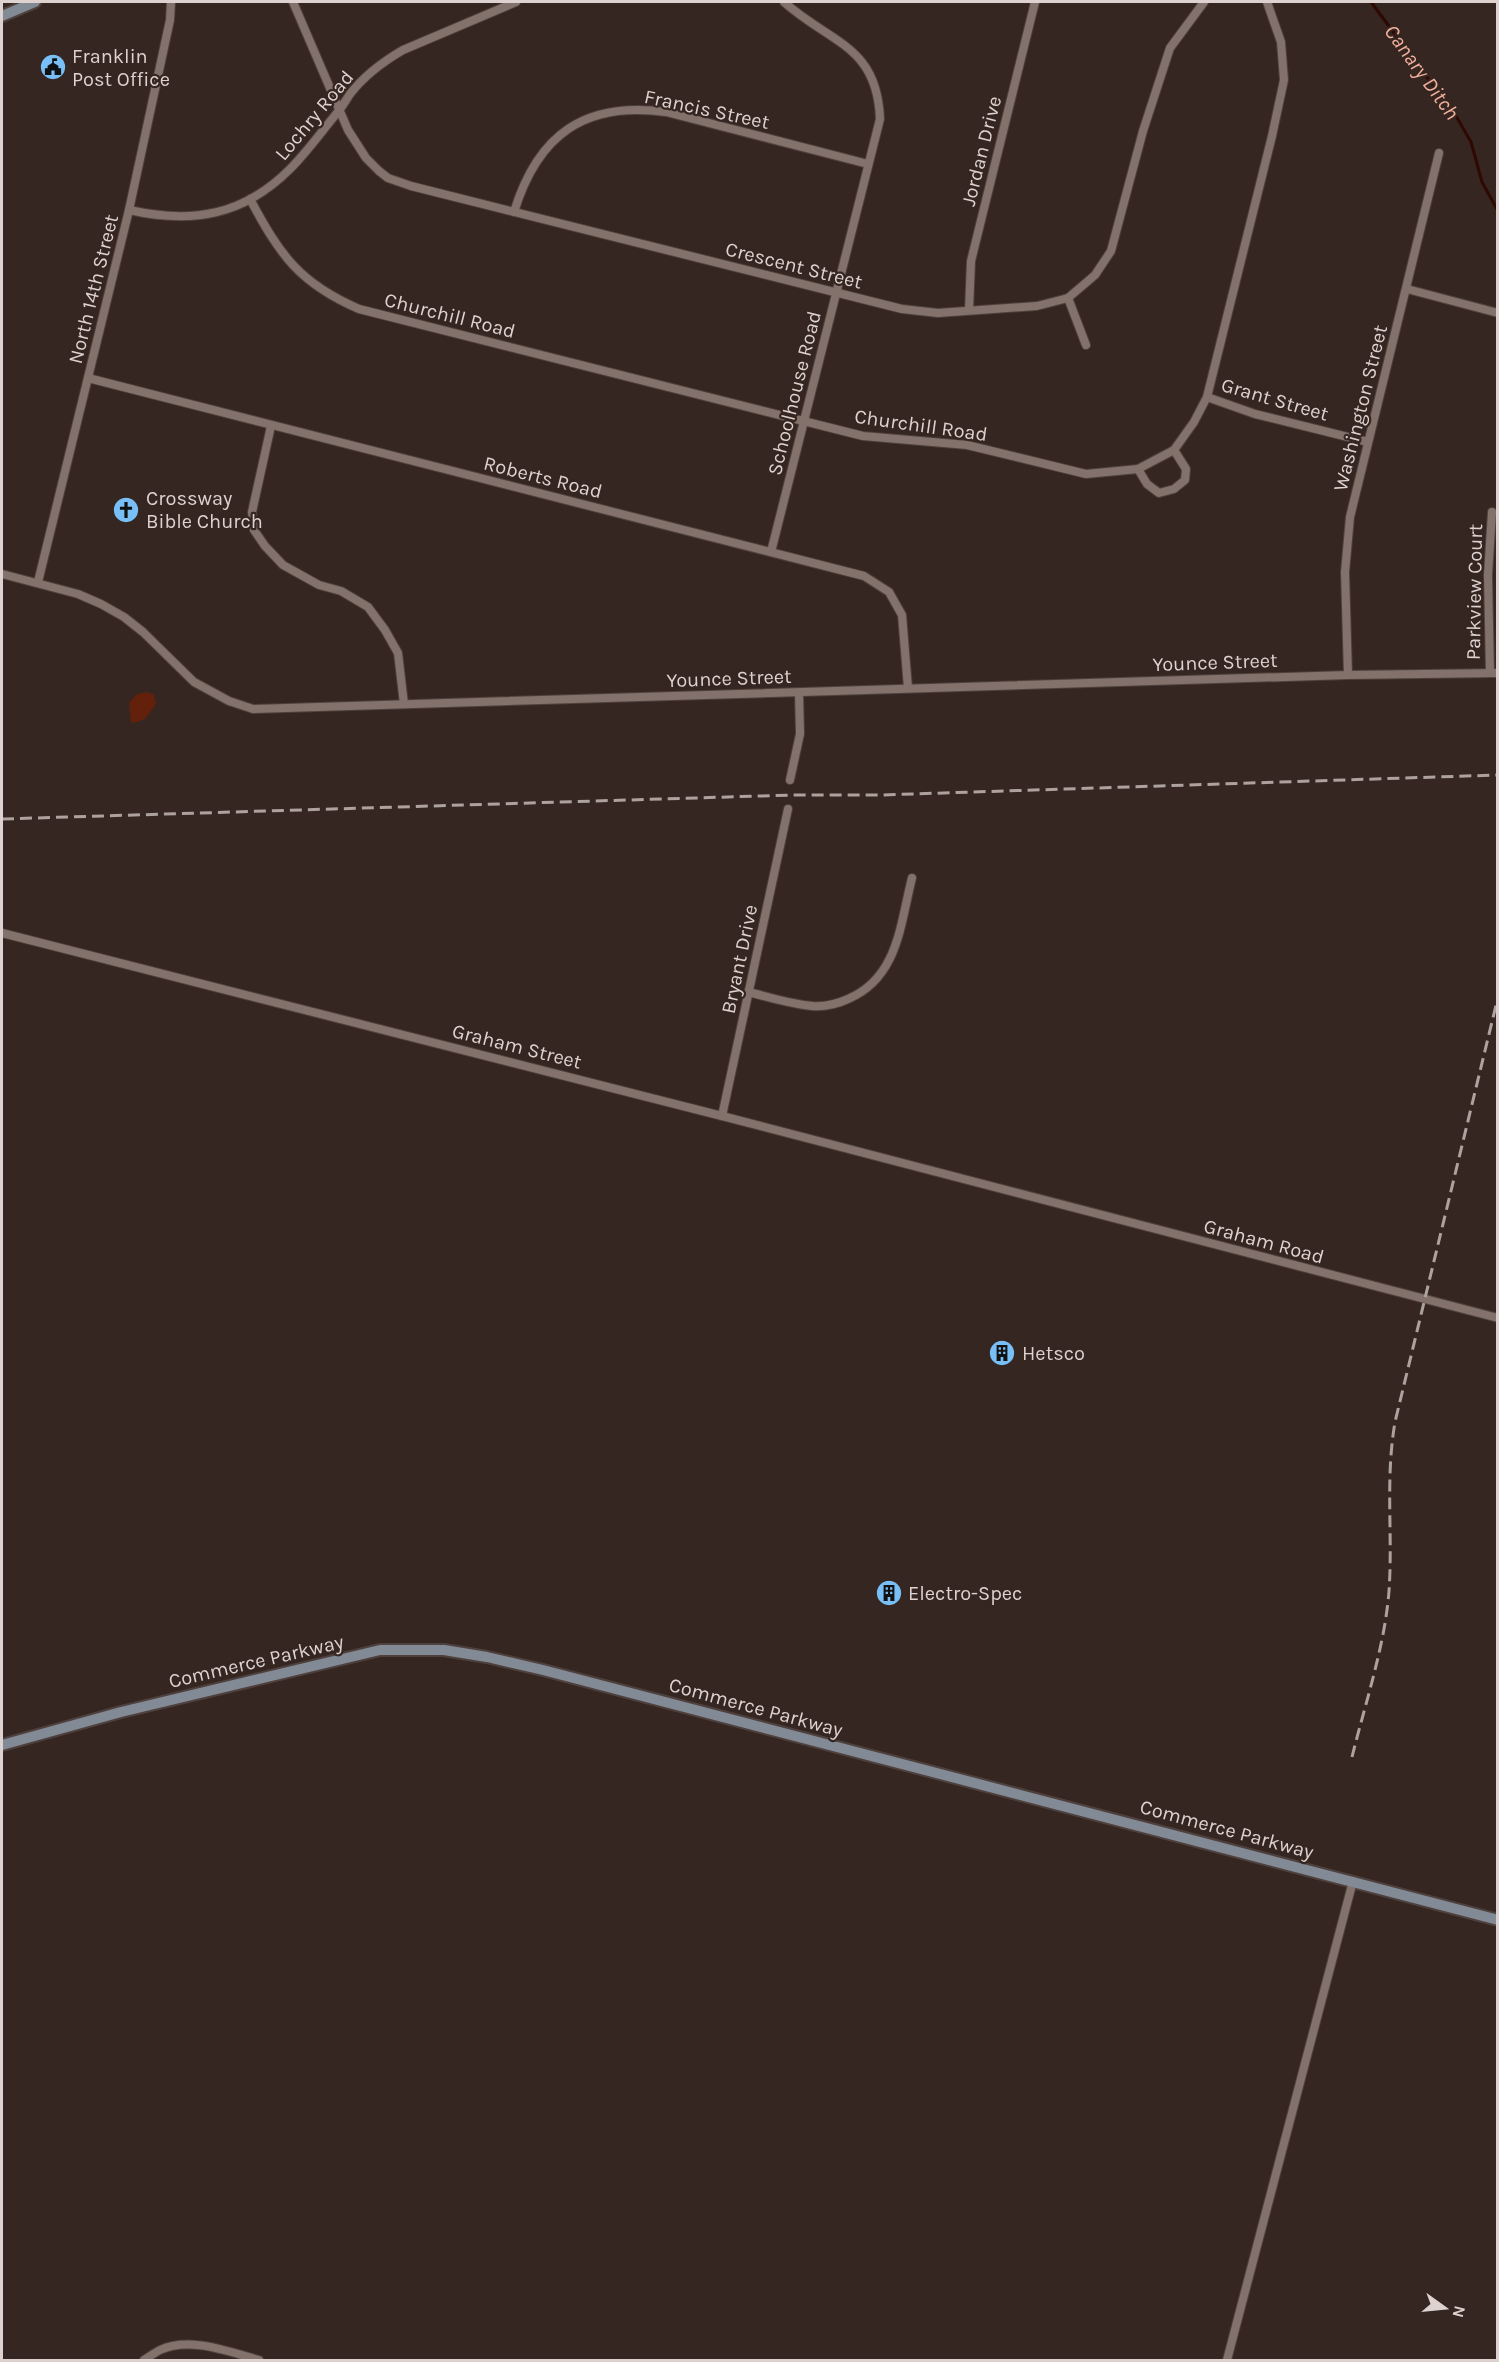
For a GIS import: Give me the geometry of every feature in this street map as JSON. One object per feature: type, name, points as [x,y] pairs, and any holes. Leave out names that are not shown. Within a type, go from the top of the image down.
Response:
[{"type":"street","points":[[2,16],[35,2]]},
{"type":"street","name":"North 14th Street","points":[[38,582],[129,210],[170,20],[171,2]]},
{"type":"street","name":"Crescent Street","points":[[293,2],[348,130],[366,158],[388,178],[411,186],[902,309],[938,313],[1037,306],[1068,298],[1095,275],[1111,251],[1143,131],[1170,48],[1204,2]]},
{"type":"street","name":"Lochry Road","points":[[129,210],[156,216],[184,218],[212,214],[250,200],[262,193],[292,167],[340,109],[351,92],[395,54],[516,2]]},
{"type":"street","name":"Schoolhouse Road","points":[[771,552],[880,119],[878,92],[870,71],[847,48],[784,2]]},
{"type":"street","name":"Jordan Drive","points":[[969,310],[971,261],[1035,2]]},
{"type":"street","name":"Churchill Road","points":[[250,200],[272,240],[299,273],[327,294],[359,309],[880,439],[967,445],[1086,474],[1098,475],[1138,469],[1174,450],[1194,422],[1207,397],[1284,80],[1281,42],[1267,2]]},
{"type":"street","name":"Francis Street","points":[[514,212],[521,189],[534,163],[549,145],[573,126],[609,111],[645,109],[666,112],[868,164]]},
{"type":"street","name":"Washington Street","points":[[1348,675],[1345,581],[1347,543],[1354,499],[1439,153]]},
{"type":"street","points":[[1407,289],[1497,313]]},
{"type":"street","points":[[1068,298],[1086,345]]},
{"type":"street","name":"Roberts Road","points":[[88,378],[864,576],[890,592],[902,615],[908,688]]},
{"type":"street","name":"Grant Street","points":[[1207,397],[1255,414],[1368,442]]},
{"type":"street","points":[[271,426],[252,512],[254,530],[283,565],[320,585],[341,591],[368,607],[398,653],[403,678],[404,704]]},
{"type":"street","points":[[1138,469],[1148,484],[1159,493],[1174,489],[1185,480],[1186,469],[1174,450]]},
{"type":"street","name":"Parkview Court","points":[[1492,512],[1488,575],[1494,673]]},
{"type":"street","name":"Younce Street","points":[[2,574],[78,594],[124,616],[194,682],[229,701],[253,709],[1348,675],[1494,673]]},
{"type":"street","points":[[790,780],[800,734],[800,693]]},
{"type":"street","name":"Bryant Drive","points":[[722,1116],[788,809]]},
{"type":"street","points":[[748,992],[812,1006],[838,1003],[865,991],[883,974],[894,953],[912,878]]},
{"type":"street","name":"Graham Street","points":[[2,933],[722,1116],[1023,1196]]},
{"type":"street","name":"Graham Road","points":[[1023,1196],[1497,1318]]},
{"type":"street","name":"Commerce Parkway","points":[[2,1745],[121,1712],[380,1650],[444,1650],[487,1656],[543,1670],[1497,1920]]},
{"type":"street","points":[[1227,2361],[1353,1881]]},
{"type":"street","points":[[144,2361],[160,2350],[177,2345],[196,2345],[239,2358],[259,2361]]},
{"type":"shaded area","points":[[148,692],[154,695],[156,704],[145,719],[131,722],[129,703],[137,694]]},
{"type":"waterway","name":"Canary Ditch","points":[[1371,2],[1456,116],[1471,142],[1482,182],[1498,211]]},
{"type":"railway","points":[[2,819],[793,795],[881,795],[1498,775]]},
{"type":"railway","points":[[1352,1757],[1379,1653],[1387,1611],[1390,1570],[1390,1465],[1395,1422],[1498,997]]},
{"type":"place","name":"Franklin Post Office","points":[[53,67]]},
{"type":"place","name":"Crossway Bible Church","points":[[126,510]]},
{"type":"place","name":"Hetsco","points":[[1002,1353]]},
{"type":"place","name":"Electro-Spec","points":[[889,1593]]}]
